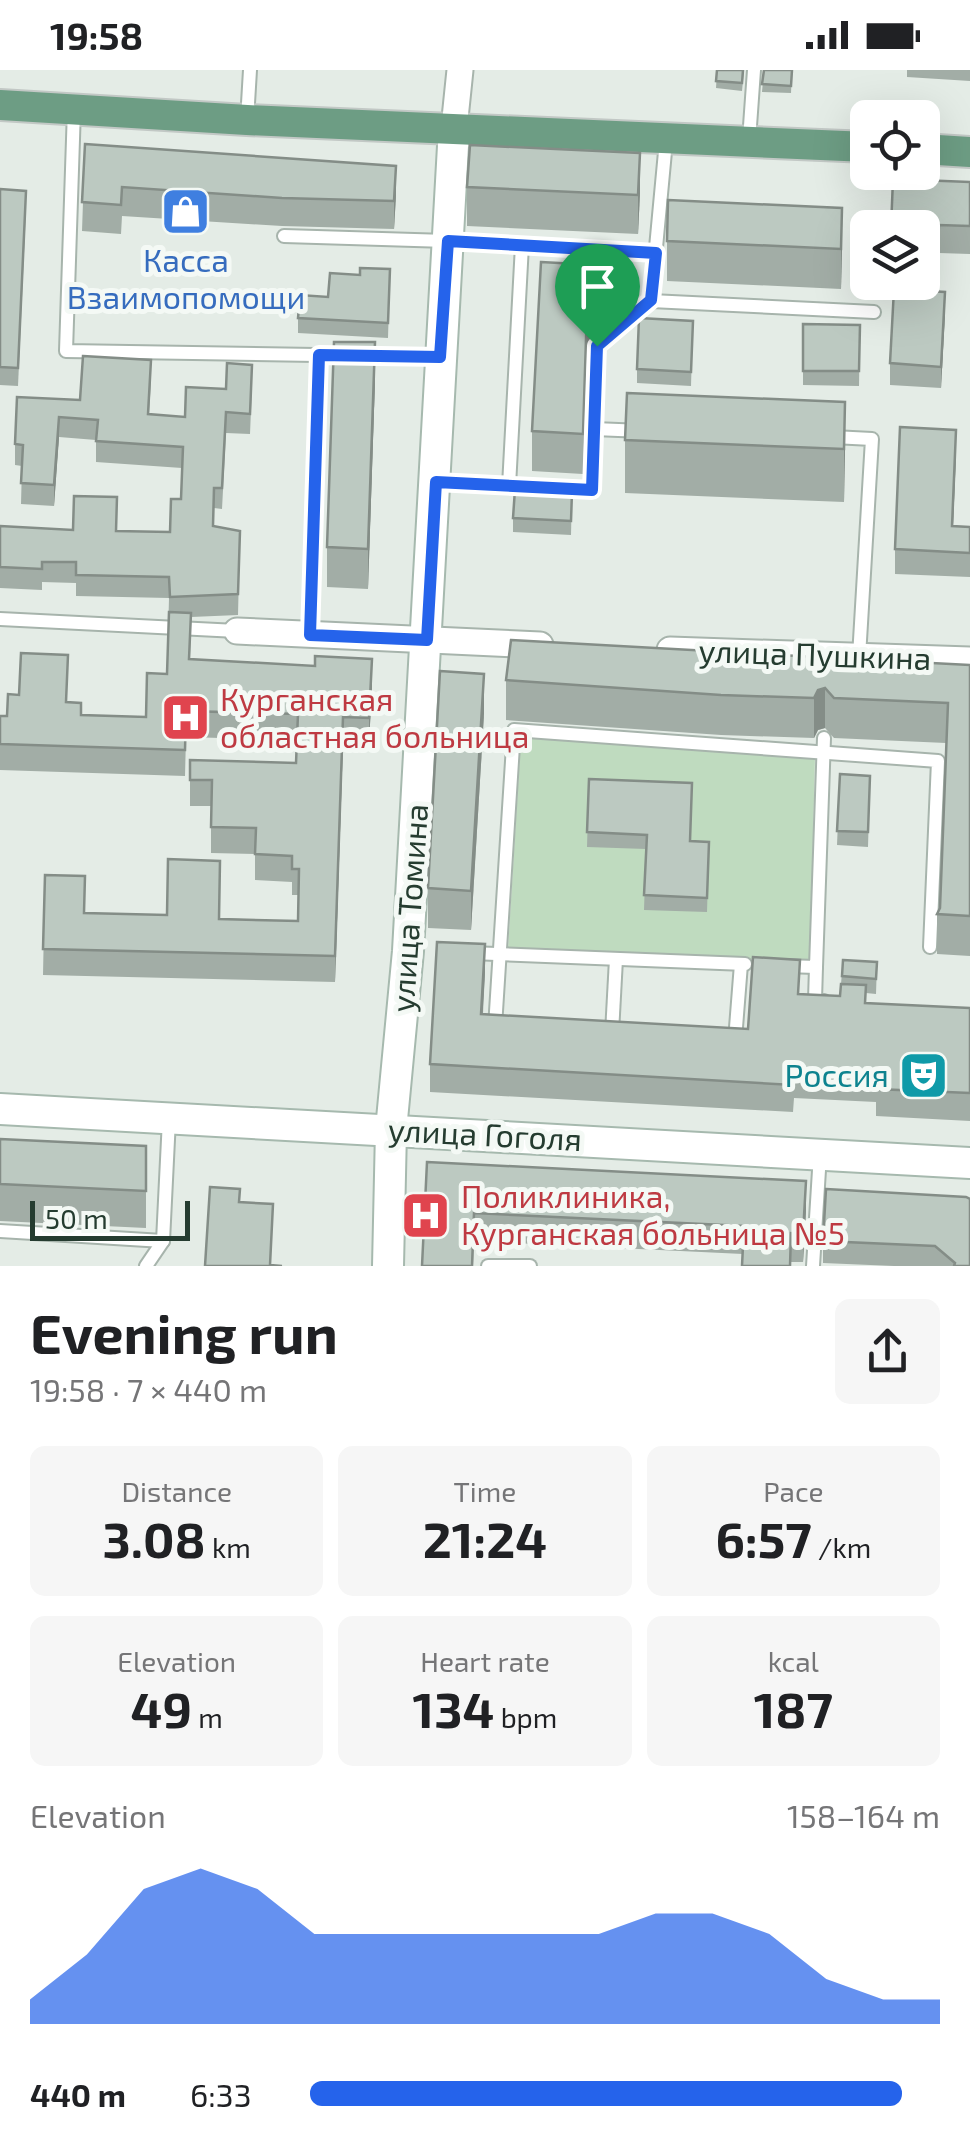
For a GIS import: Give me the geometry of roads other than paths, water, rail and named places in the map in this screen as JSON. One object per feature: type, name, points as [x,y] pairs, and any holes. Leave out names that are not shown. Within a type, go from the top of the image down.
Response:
[{"type":"main road","points":[[0,105],[247,120],[850,146]]},
{"type":"main road","points":[[940,151],[970,152]]},
{"type":"street","name":"улица Томина","points":[[388,1266],[392,1130],[417,951],[440,357],[460,70]]},
{"type":"street","points":[[237,631],[558,646]]},
{"type":"street","name":"улица Пушкина","points":[[654,649],[826,662],[860,657],[970,660]]},
{"type":"street","name":"улица Гоголя","points":[[0,1108],[970,1163]]},
{"type":"lane","points":[[247,120],[250,70]]},
{"type":"lane","points":[[749,142],[754,70]]},
{"type":"lane","points":[[74,109],[66,352],[440,357]]},
{"type":"lane","points":[[436,482],[592,490],[597,346],[651,300],[666,138]]},
{"type":"lane","points":[[284,236],[656,253]]},
{"type":"lane","points":[[509,486],[522,245]]},
{"type":"lane","points":[[651,300],[874,312]]},
{"type":"lane","points":[[310,635],[319,355]]},
{"type":"lane","points":[[594,430],[654,432]]},
{"type":"lane","points":[[812,437],[872,439],[860,657]]},
{"type":"lane","points":[[0,620],[237,631]]},
{"type":"lane","points":[[514,1028],[495,1027],[514,730],[824,744],[938,761],[930,947]]},
{"type":"lane","points":[[824,744],[816,1000],[834,1001]]},
{"type":"lane","points":[[462,953],[760,964]]},
{"type":"lane","points":[[612,1034],[616,959]]},
{"type":"lane","points":[[718,1039],[735,1040],[741,964]]},
{"type":"lane","points":[[779,965],[816,967]]},
{"type":"lane","points":[[592,1032],[630,1034]]},
{"type":"lane","points":[[146,1266],[163,1242],[169,1118]]},
{"type":"lane","points":[[812,1266],[820,1154]]},
{"type":"lane","points":[[0,1231],[163,1242]]},
{"type":"lane","points":[[488,1266],[530,1266]]},
{"type":"place","name":"Касса Взаимопомощи","points":[[186,211]]},
{"type":"place","name":"Курганская областная больница","points":[[185,718]]},
{"type":"place","name":"Россия","points":[[924,1076]]},
{"type":"place","name":"Поликлиника, Курганская больница №5","points":[[426,1215]]}]
